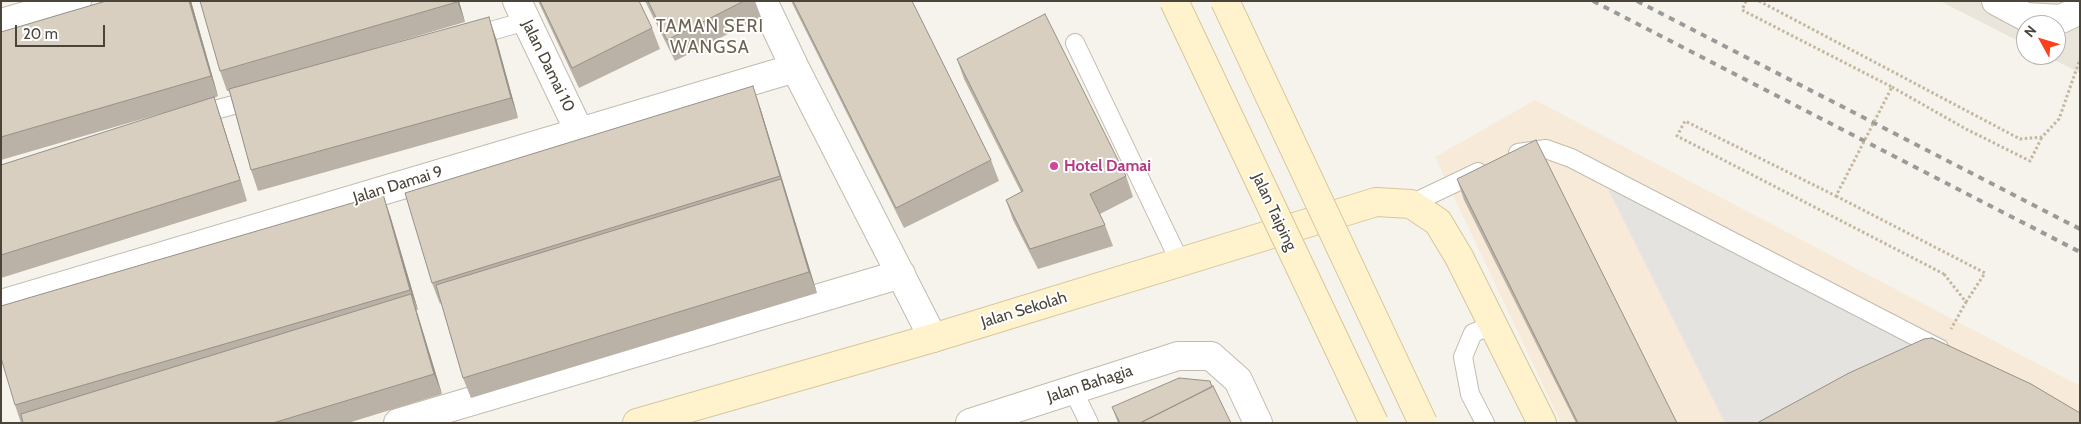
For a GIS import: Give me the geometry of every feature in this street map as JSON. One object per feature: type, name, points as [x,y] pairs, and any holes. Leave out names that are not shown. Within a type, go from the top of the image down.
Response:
[{"type":"street","points":[[1,22],[77,1]]},
{"type":"street","points":[[763,1],[795,68],[933,338]]},
{"type":"street","name":"Jalan Taiping","points":[[1174,1],[1374,423]]},
{"type":"street","points":[[1225,1],[1423,423]]},
{"type":"street","points":[[1996,1],[2026,17],[2061,19],[2080,10]]},
{"type":"street","name":"Jalan Damai 10","points":[[521,11],[579,131]]},
{"type":"street","name":"Jalan Damai 9","points":[[1,304],[795,68]]},
{"type":"street","name":"Jalan Sekolah","points":[[637,423],[673,417],[1376,202],[1411,204]]},
{"type":"street","points":[[1411,204],[1438,222],[1459,257],[1542,423]]},
{"type":"street","points":[[398,423],[901,274]]},
{"type":"street","name":"Jalan Bahagia","points":[[970,423],[1178,356],[1211,356],[1238,380],[1258,423]]},
{"type":"lane","points":[[450,43],[521,11]]},
{"type":"lane","points":[[1075,43],[1180,262]]},
{"type":"lane","points":[[183,119],[268,95]]},
{"type":"lane","points":[[1411,204],[1521,151],[1546,150],[1571,158],[1957,358]]},
{"type":"lane","points":[[1485,423],[1470,394],[1463,357],[1473,332],[1493,325]]},
{"type":"lane","points":[[1922,357],[1940,349]]},
{"type":"lane","points":[[1073,390],[1089,423]]},
{"type":"path","points":[[1746,1],[1742,10],[1892,87],[1966,129],[2030,160],[2042,137],[2059,119],[2080,59]]},
{"type":"path","points":[[1759,1],[2020,139],[2042,137]]},
{"type":"path","points":[[1836,196],[1892,87]]},
{"type":"path","points":[[1940,349],[1966,302],[1985,273],[1685,121],[1677,136],[1944,274],[1966,302]]},
{"type":"shaded area","points":[[1940,1],[2080,1],[2080,73],[2064,65],[2066,65],[2066,15],[2016,15],[2016,40]]},
{"type":"shaded area","points":[[1535,100],[2080,386],[2080,423],[1561,423],[1435,157]]},
{"type":"shaded area","points":[[1608,189],[1948,340],[1754,423],[1725,423]]},
{"type":"building","points":[[106,1],[189,1],[211,76],[1,137],[1,32]]},
{"type":"building","points":[[200,1],[457,1],[457,2],[220,71]]},
{"type":"building","points":[[540,1],[639,1],[652,28],[572,68]]},
{"type":"building","points":[[648,1],[744,1],[667,40]]},
{"type":"building","points":[[793,1],[912,1],[991,160],[896,208]]},
{"type":"building","points":[[1045,14],[1126,176],[1090,194],[1105,225],[1030,249],[1006,200],[1023,191],[957,59]]},
{"type":"building","points":[[489,17],[511,98],[251,170],[229,89]]},
{"type":"building","points":[[753,86],[780,176],[432,283],[405,193]]},
{"type":"building","points":[[214,97],[240,180],[1,255],[1,165]]},
{"type":"building","points":[[1536,140],[1677,423],[1578,423],[1457,179]]},
{"type":"building","points":[[781,179],[809,272],[463,378],[436,285]]},
{"type":"building","points":[[383,194],[410,290],[15,405],[1,358],[1,306]]},
{"type":"building","points":[[411,294],[434,374],[273,423],[23,423],[21,414]]},
{"type":"building","points":[[1932,338],[2031,384],[2080,413],[2080,423],[1757,423],[1849,373],[1924,339]]},
{"type":"building","points":[[1179,378],[1210,381],[1212,387],[1140,423],[1120,423],[1112,407]]},
{"type":"building","points":[[1213,386],[1231,423],[1140,423]]},
{"type":"railway","points":[[1593,1],[2080,252]]},
{"type":"railway","points":[[1637,1],[2080,229]]},
{"type":"place","name":"Hotel Damai","points":[[1054,166]]},
{"type":"district","name":"TAMAN SERI WANGSA","points":[[710,37]]}]
